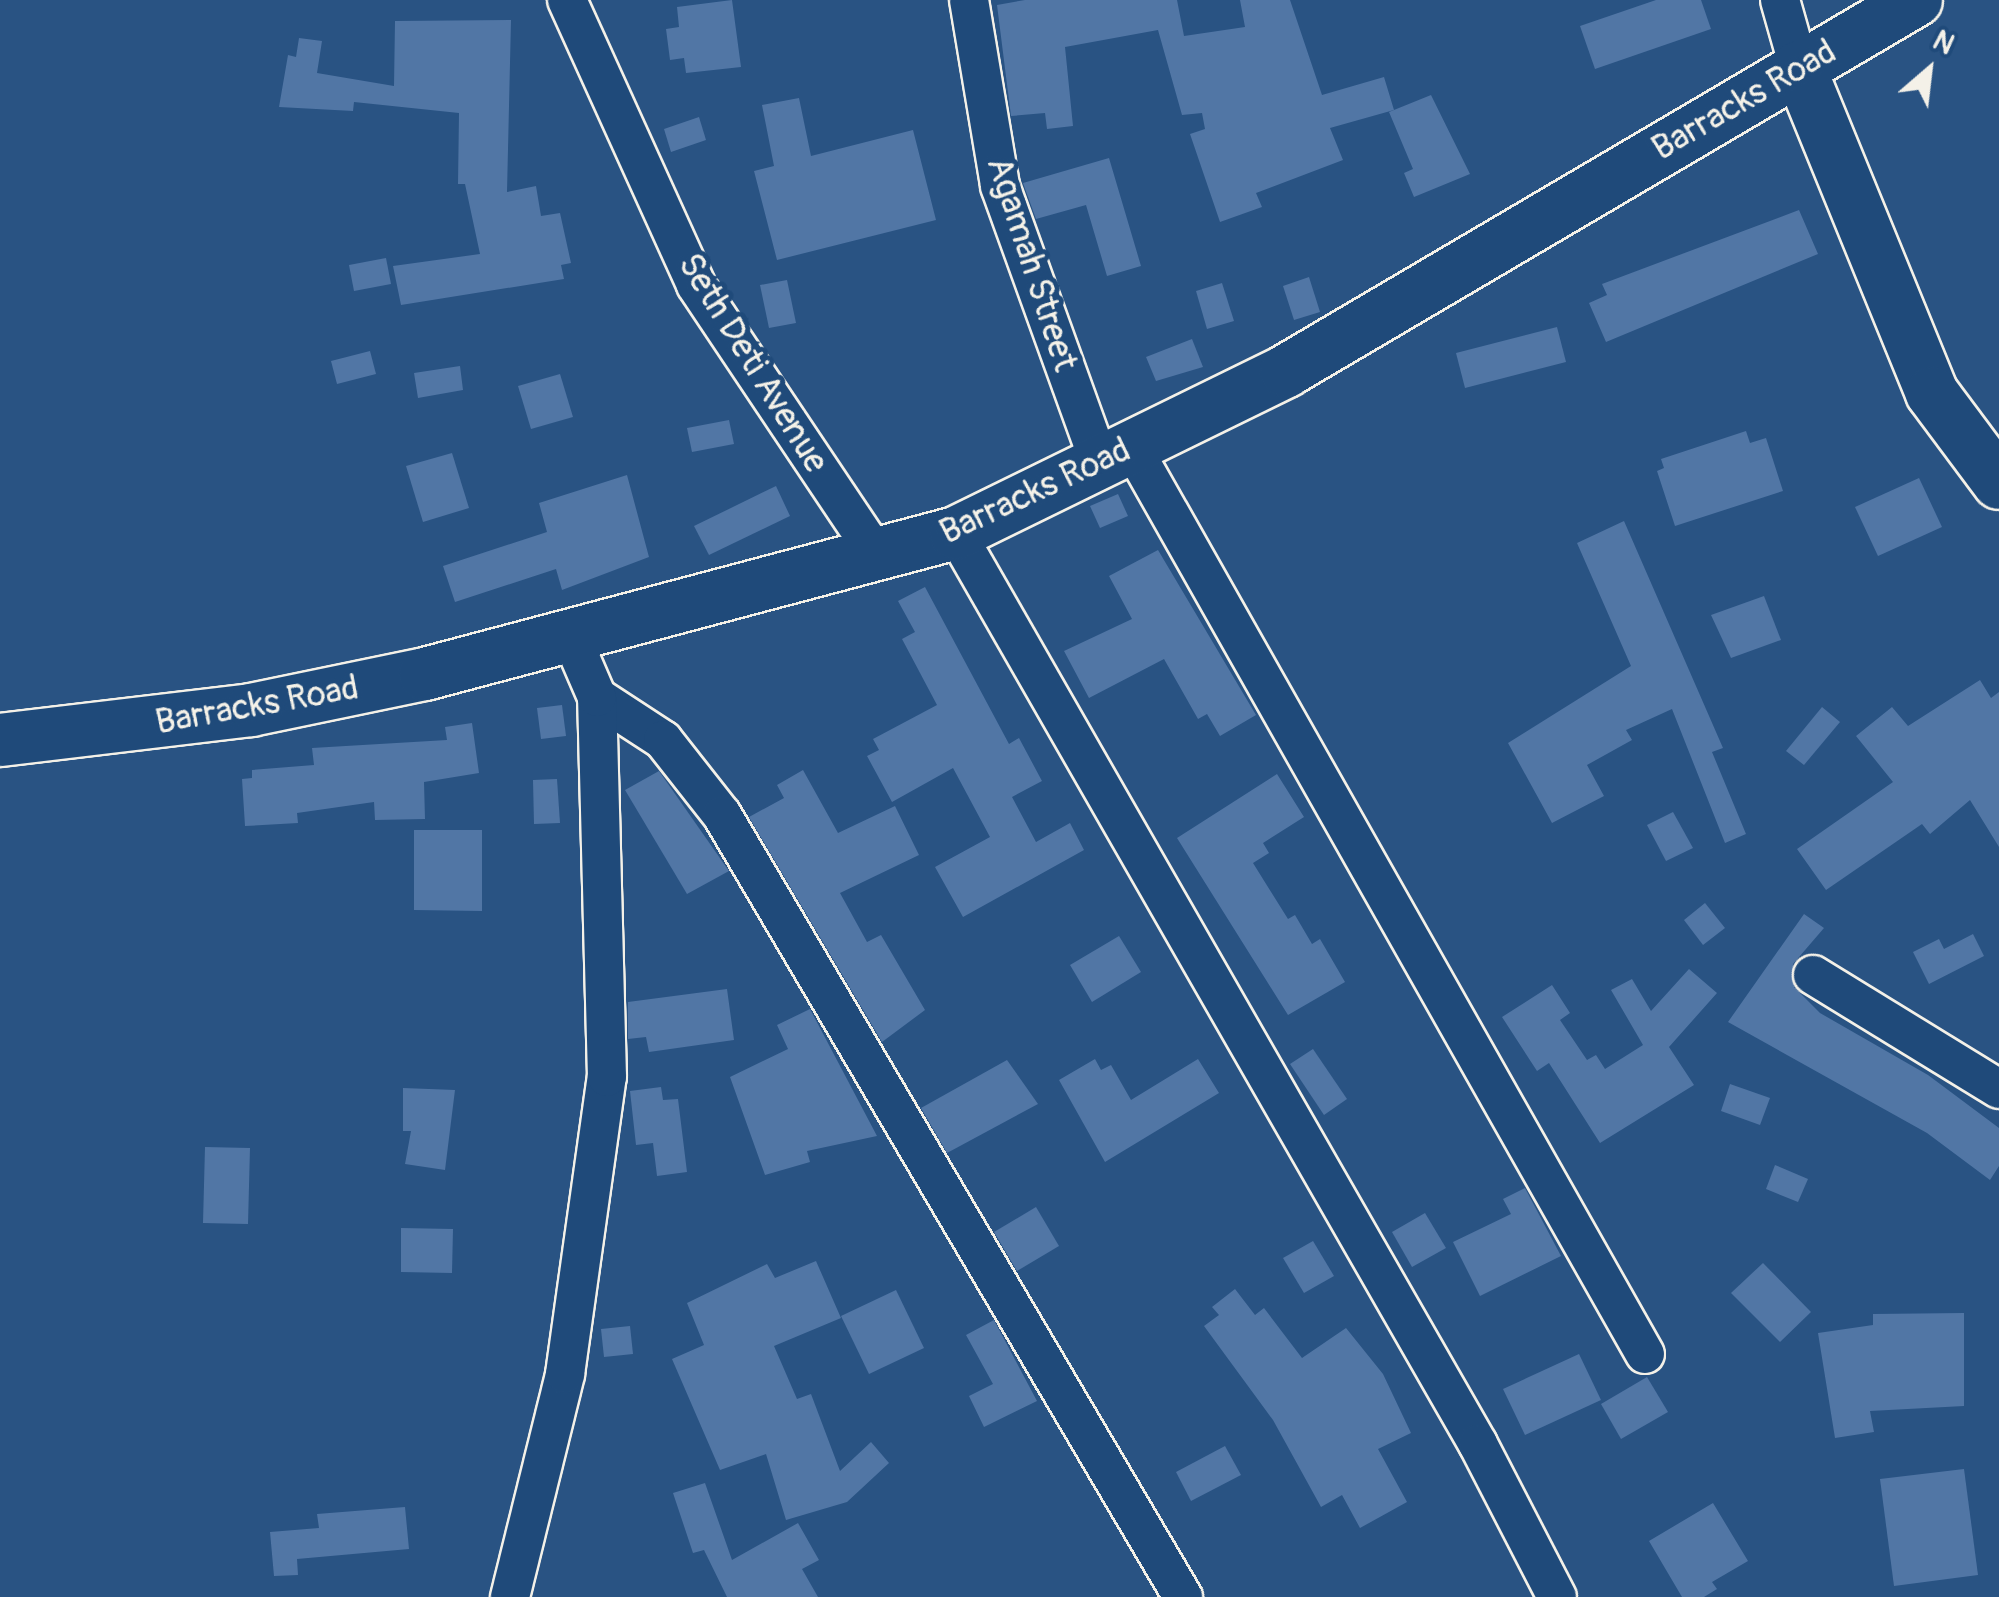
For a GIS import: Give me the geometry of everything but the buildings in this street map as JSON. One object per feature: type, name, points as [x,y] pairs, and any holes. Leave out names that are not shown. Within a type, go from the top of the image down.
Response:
[{"type":"street","name":"Seth Deti Avenue","points":[[566,0],[696,285],[877,555]]},
{"type":"street","name":"Agamah Street","points":[[969,0],[1000,186],[1116,456],[1644,1354]]},
{"type":"street","points":[[1780,0],[1799,67],[1932,393],[1999,483]]},
{"type":"street","name":"Barracks Road","points":[[0,740],[251,710],[572,640],[956,533],[1286,371],[1916,0]]},
{"type":"street","points":[[956,533],[1478,1444],[1556,1597]]},
{"type":"street","points":[[510,1597],[565,1374],[600,1152],[607,1077],[597,697],[572,640]]},
{"type":"street","points":[[597,697],[662,740],[722,816],[1183,1597]]},
{"type":"street","points":[[1812,975],[1999,1088]]}]
